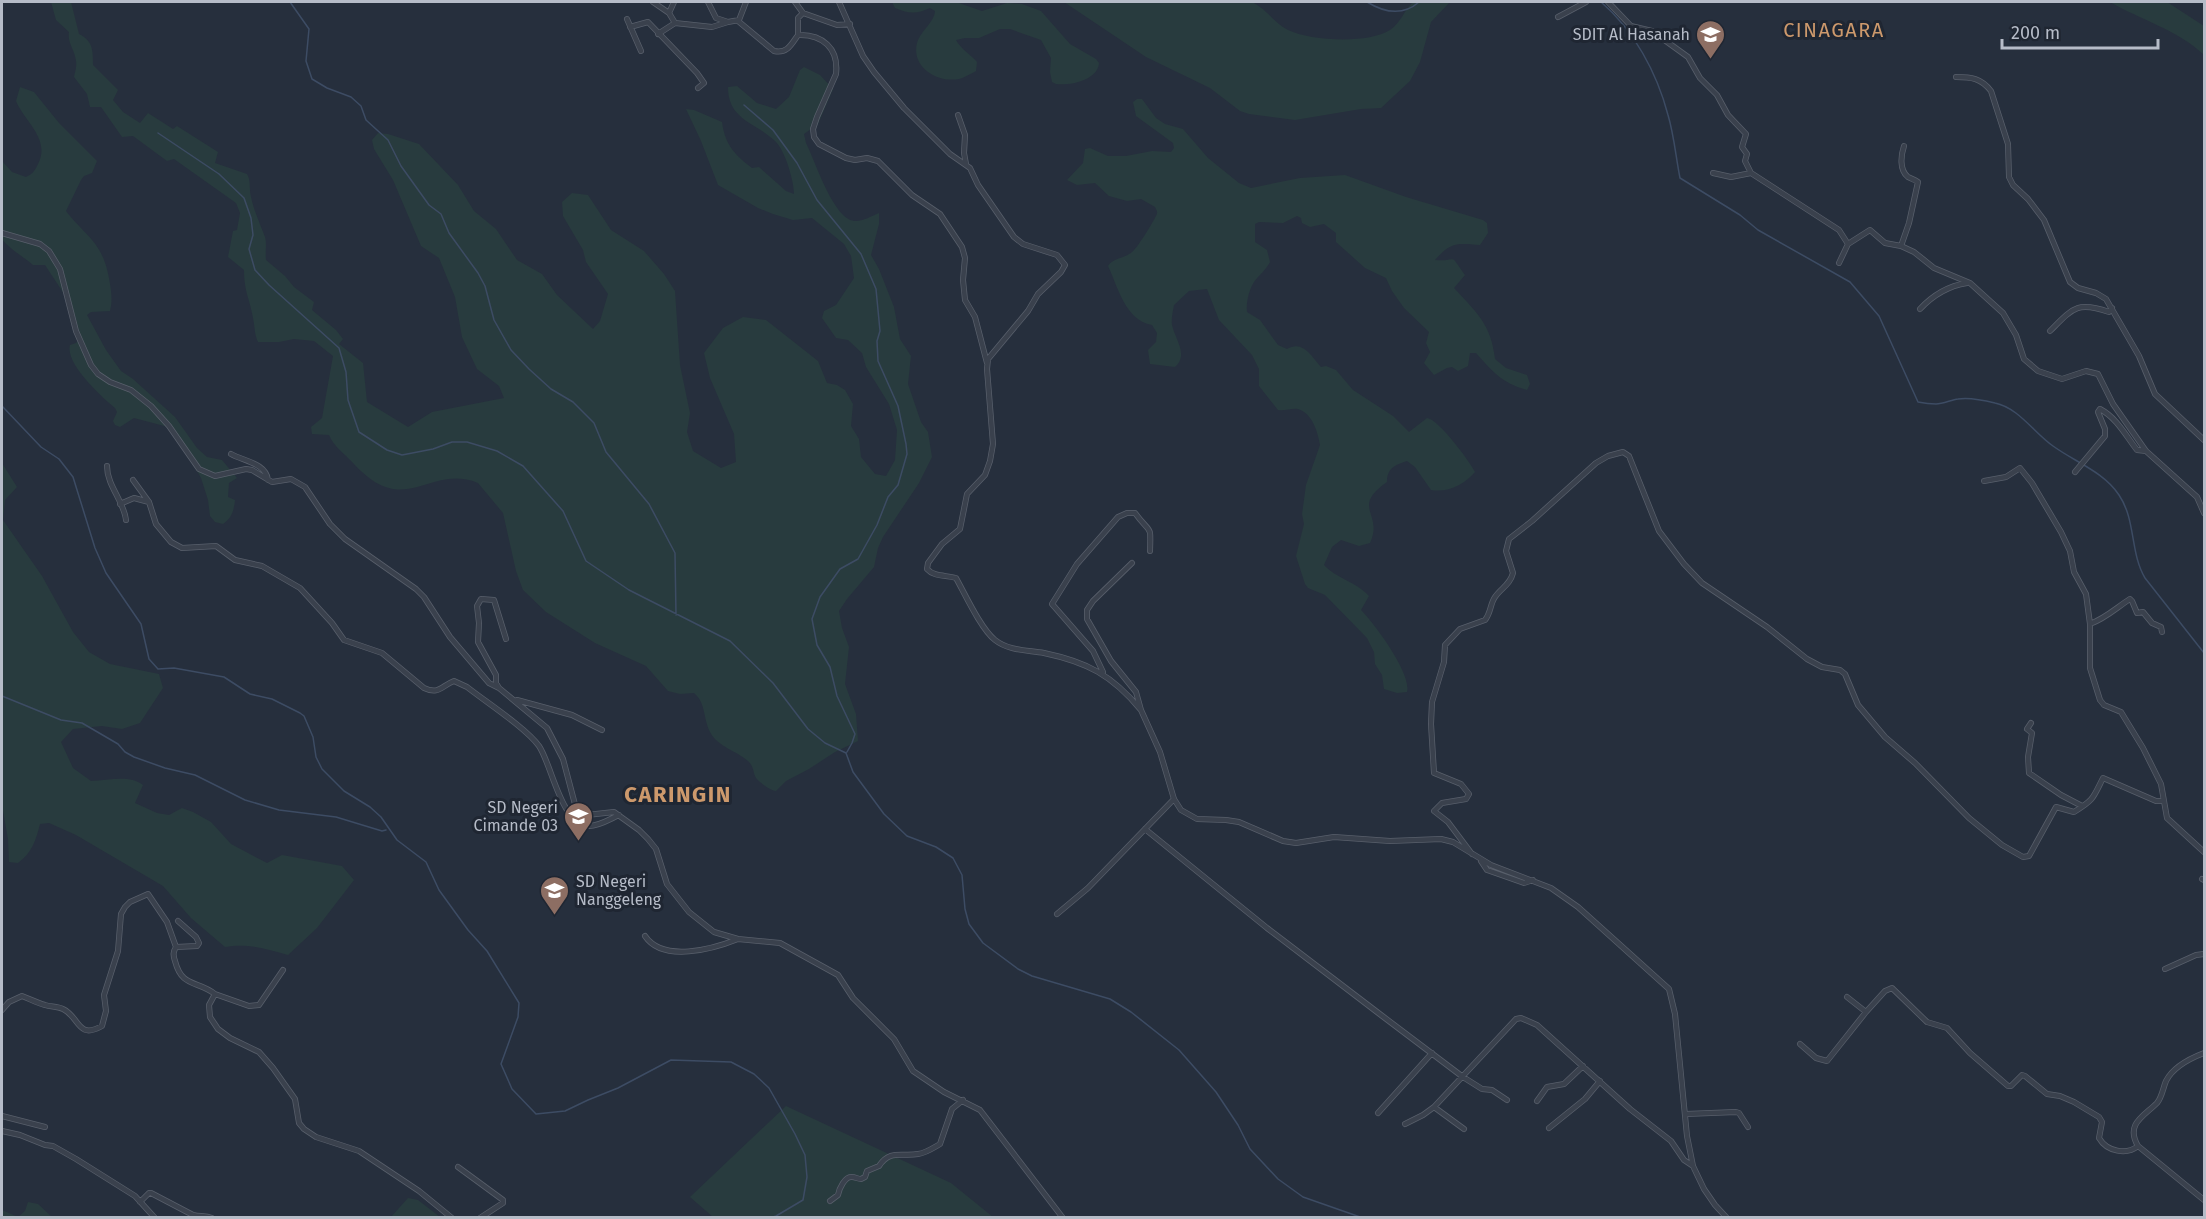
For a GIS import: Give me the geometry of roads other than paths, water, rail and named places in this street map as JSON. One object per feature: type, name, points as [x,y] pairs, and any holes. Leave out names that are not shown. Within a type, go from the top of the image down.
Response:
[{"type":"street","points":[[653,2],[669,13],[675,23]]},
{"type":"street","points":[[669,13],[674,2]]},
{"type":"street","points":[[708,2],[716,18],[728,22]]},
{"type":"street","points":[[738,21],[746,2]]},
{"type":"street","points":[[795,2],[802,13],[837,25],[850,24]]},
{"type":"street","points":[[839,2],[863,56],[879,80],[950,154],[966,164]]},
{"type":"street","points":[[1558,17],[1586,2]]},
{"type":"street","points":[[1608,2],[1631,26],[1652,31],[1688,57],[1700,78],[1717,95],[1728,115],[1746,134],[1742,147],[1747,154],[1745,160],[1751,173],[1839,230],[1848,244]]},
{"type":"street","points":[[658,34],[675,23],[712,27],[738,21],[774,51],[780,53],[787,50],[798,35],[798,18],[802,13]]},
{"type":"street","points":[[627,19],[641,51]]},
{"type":"street","points":[[630,27],[648,22],[697,73],[704,83],[699,88]]},
{"type":"street","points":[[798,35],[822,39],[830,46],[837,66],[834,80],[813,129],[814,137],[819,144],[846,159],[867,158],[878,161],[912,195],[940,214],[962,247],[965,258],[963,280],[965,300],[975,317],[987,363],[993,444],[985,475],[967,494],[960,529],[942,544],[928,563],[927,569],[937,575],[956,578],[988,632],[998,642],[1018,650],[1069,660],[1104,674],[1115,682],[1141,710]]},
{"type":"street","points":[[1956,77],[1972,77],[1985,84],[1990,90],[2008,144],[2007,168],[2013,185],[2028,199],[2044,220],[2070,282],[2078,288],[2101,296],[2112,308],[2139,356],[2155,394],[2205,440]]},
{"type":"street","points":[[958,115],[965,135],[966,164],[1005,226],[1023,244],[1057,255],[1065,265],[1061,272],[1038,294],[1029,311],[987,363]]},
{"type":"street","points":[[1901,246],[1918,182],[1908,177],[1902,169],[1901,154],[1904,146]]},
{"type":"street","points":[[1713,173],[1731,177],[1751,173]]},
{"type":"street","points":[[1839,263],[1848,244],[1870,230],[1885,243],[1901,246],[1914,252],[1934,268],[1970,283],[2003,313],[2016,335],[2024,359],[2038,371],[2062,379],[2086,371],[2098,374],[2113,404],[2146,451],[2197,497],[2205,513]]},
{"type":"street","points":[[2,233],[40,244],[49,251],[60,269],[76,331],[91,366],[98,374],[110,382],[131,390],[151,406],[169,426],[200,469],[215,476],[246,469],[252,470],[268,480],[278,483],[285,478],[291,478],[305,487],[337,532],[369,558],[416,589],[479,673],[547,728],[563,759],[577,813],[587,815],[610,811],[639,830],[656,849],[667,884],[689,912],[714,932],[738,939],[776,941],[832,970],[844,981],[853,998],[894,1038],[913,1071],[944,1092],[980,1110],[1062,1218]]},
{"type":"street","points":[[1920,309],[1940,292],[1970,283]]},
{"type":"street","points":[[2050,331],[2078,308],[2090,306],[2109,312],[2112,308]]},
{"type":"street","points":[[2075,472],[2105,436],[2105,429],[2098,412],[2100,409],[2130,437],[2136,449],[2140,452],[2146,451]]},
{"type":"street","points":[[1472,854],[1448,822],[1434,811],[1442,803],[1466,799],[1469,794],[1461,784],[1434,773],[1432,702],[1433,692],[1444,662],[1445,645],[1460,630],[1485,620],[1491,611],[1493,600],[1507,586],[1513,573],[1506,551],[1509,539],[1596,463],[1608,456],[1623,452],[1629,456],[1659,531],[1690,570],[1710,589],[1767,627],[1807,659],[1822,667],[1840,670],[1845,674],[1858,705],[1871,723],[1927,775],[1943,794],[2002,845],[2023,857],[2029,856],[2056,807],[2074,812],[2089,804],[2105,777],[2156,801],[2164,801]]},
{"type":"street","points":[[231,454],[258,465],[266,472],[268,480]]},
{"type":"street","points":[[107,466],[111,485],[126,520]]},
{"type":"street","points":[[1984,481],[2006,477],[2020,468],[2032,483],[2066,542],[2074,572],[2088,600],[2090,668],[2100,700],[2104,705],[2117,709],[2124,717],[2160,780],[2166,819],[2205,852]]},
{"type":"street","points":[[133,480],[149,502],[156,524],[176,546],[189,548],[216,546],[235,560],[273,571],[300,588],[344,640],[382,654],[424,688],[430,691],[440,691],[454,681],[467,687],[538,746],[565,806],[571,817],[578,823],[589,826],[619,815]]},
{"type":"street","points":[[120,504],[134,498],[149,502]]},
{"type":"street","points":[[1104,674],[1093,651],[1052,604],[1077,564],[1118,516],[1135,513],[1150,529],[1152,537],[1150,551]]},
{"type":"street","points":[[1132,563],[1100,592],[1087,615],[1111,661],[1136,692],[1141,710],[1160,752],[1174,799],[1184,814],[1193,818],[1234,821],[1283,842],[1296,843],[1334,837],[1390,841],[1441,839],[1461,845],[1480,860],[1551,888],[1578,907],[1669,989],[1675,1014],[1687,1136],[1693,1166],[1704,1189],[1727,1218]]},
{"type":"street","points":[[499,688],[496,675],[478,642],[477,606],[481,599],[494,600],[506,639]]},
{"type":"street","points":[[2090,624],[2112,614],[2116,607],[2130,599],[2133,601],[2136,613],[2143,612],[2152,623],[2160,627],[2162,632]]},
{"type":"street","points":[[515,700],[572,715],[602,730]]},
{"type":"street","points":[[2031,723],[2027,729],[2032,735],[2028,757],[2029,773],[2082,806]]},
{"type":"street","points":[[1057,914],[1088,888],[1174,799]]},
{"type":"street","points":[[1145,829],[1267,927],[1463,1077],[1482,1089],[1492,1090],[1507,1100]]},
{"type":"street","points":[[2,1010],[9,1002],[22,996],[45,1006],[66,1010],[78,1026],[84,1029],[95,1030],[102,1026],[106,1011],[104,995],[117,951],[121,914],[125,907],[144,894],[148,894],[163,914],[176,947],[173,954],[183,979],[192,984],[203,986],[215,994],[249,1006],[259,1005],[283,970]]},
{"type":"street","points":[[176,947],[197,946],[198,943],[196,937],[178,921]]},
{"type":"street","points":[[645,936],[651,945],[657,948],[684,951],[716,948],[738,939]]},
{"type":"street","points":[[2165,969],[2196,955],[2205,954]]},
{"type":"street","points":[[1800,1044],[1816,1058],[1827,1061],[1866,1012],[1885,991],[1892,988],[1927,1022],[1947,1028],[1970,1053],[2008,1086],[2025,1076],[2047,1094],[2074,1102],[2099,1117],[2102,1122],[2099,1138],[2103,1143],[2124,1152],[2131,1151],[2138,1146]]},
{"type":"street","points":[[215,994],[209,1005],[210,1017],[218,1029],[230,1038],[259,1052],[273,1068],[295,1099],[299,1123],[304,1129],[316,1137],[359,1151],[419,1191],[452,1218]]},
{"type":"street","points":[[1847,997],[1866,1012]]},
{"type":"street","points":[[1405,1124],[1434,1107],[1516,1019],[1521,1018],[1537,1025],[1671,1141],[1684,1160],[1693,1166]]},
{"type":"street","points":[[1378,1113],[1432,1053]]},
{"type":"street","points":[[2205,1053],[2183,1063],[2168,1077],[2157,1102],[2136,1122],[2134,1136],[2138,1146],[2205,1200]]},
{"type":"street","points":[[1537,1101],[1547,1086],[1564,1084],[1583,1066]]},
{"type":"street","points":[[1549,1128],[1585,1100],[1600,1081]]},
{"type":"street","points":[[830,1201],[838,1195],[848,1178],[865,1177],[867,1171],[879,1166],[892,1154],[922,1153],[940,1144],[952,1109],[963,1100]]},
{"type":"street","points":[[1434,1107],[1464,1129]]},
{"type":"street","points":[[1686,1114],[1736,1112],[1748,1127]]},
{"type":"street","points":[[2,1116],[45,1127]]},
{"type":"street","points":[[2,1131],[53,1146],[120,1185],[155,1218]]},
{"type":"street","points":[[458,1167],[503,1200],[503,1203],[480,1218]]},
{"type":"street","points":[[140,1202],[151,1193],[170,1205],[198,1217],[205,1215],[212,1218]]},
{"type":"waterway","points":[[290,2],[309,29],[306,61],[312,79],[327,88],[351,97],[361,106],[366,120],[388,140],[401,166],[429,205],[441,214],[449,233],[478,273],[485,286],[494,320],[511,350],[551,389],[573,402],[594,423],[606,452],[649,504],[675,553],[676,615]]},
{"type":"waterway","points":[[1367,2],[1387,11],[1400,11],[1419,2]]},
{"type":"waterway","points":[[1601,2],[1634,39],[1651,68],[1670,123],[1680,178],[1740,215],[1758,230],[1850,282],[1879,316],[1918,402],[1939,404],[1967,398],[2004,406],[2019,415],[2046,441],[2089,468],[2113,487],[2128,515],[2137,558],[2145,578],[2204,653]]},
{"type":"waterway","points":[[744,105],[773,130],[797,163],[817,200],[861,254],[876,289],[880,331],[877,341],[878,361],[898,406],[906,444],[907,454],[898,485],[888,497],[877,525],[858,559],[840,569],[820,597],[812,619],[817,645],[830,667],[837,696],[855,734],[847,752]]},
{"type":"waterway","points":[[158,133],[219,174],[244,198],[251,218],[253,235],[249,249],[255,270],[339,348],[346,372],[348,400],[359,432],[387,450],[402,455],[433,449],[452,442],[467,442],[497,451],[523,466],[563,511],[586,561],[629,590],[730,641],[773,683],[808,729],[825,743],[846,753],[853,772],[884,814],[907,836],[936,847],[953,858],[962,875],[965,909],[969,924],[983,943],[1018,969],[1032,976],[1110,999],[1131,1012],[1179,1050],[1216,1092],[1238,1125],[1250,1149],[1278,1179],[1303,1197],[1363,1218]]},
{"type":"waterway","points":[[2,406],[41,447],[59,459],[73,477],[95,548],[106,573],[141,624],[149,659],[158,669],[174,668],[224,677],[250,694],[272,699],[300,713],[304,716],[313,737],[316,757],[322,769],[344,791],[370,807],[381,817],[397,840],[426,862],[439,890],[468,930],[487,951],[519,1003],[518,1017],[501,1064],[512,1089],[536,1114],[565,1111],[618,1088],[671,1060],[731,1062],[754,1074],[769,1088],[805,1155],[807,1177],[803,1200],[770,1218]]},
{"type":"waterway","points":[[2,696],[61,720],[82,723],[118,744],[134,757],[195,775],[245,800],[279,810],[336,817],[382,831],[386,830]]},
{"type":"place","name":"SDIT Al Hasanah","points":[[1711,60]]},
{"type":"place","name":"SD Negeri Cimande 03","points":[[579,842]]},
{"type":"place","name":"SD Negeri Nanggeleng","points":[[555,916]]},
{"type":"district","name":"CINAGARA","points":[[1834,30]]},
{"type":"district","name":"CARINGIN","points":[[678,794]]}]
